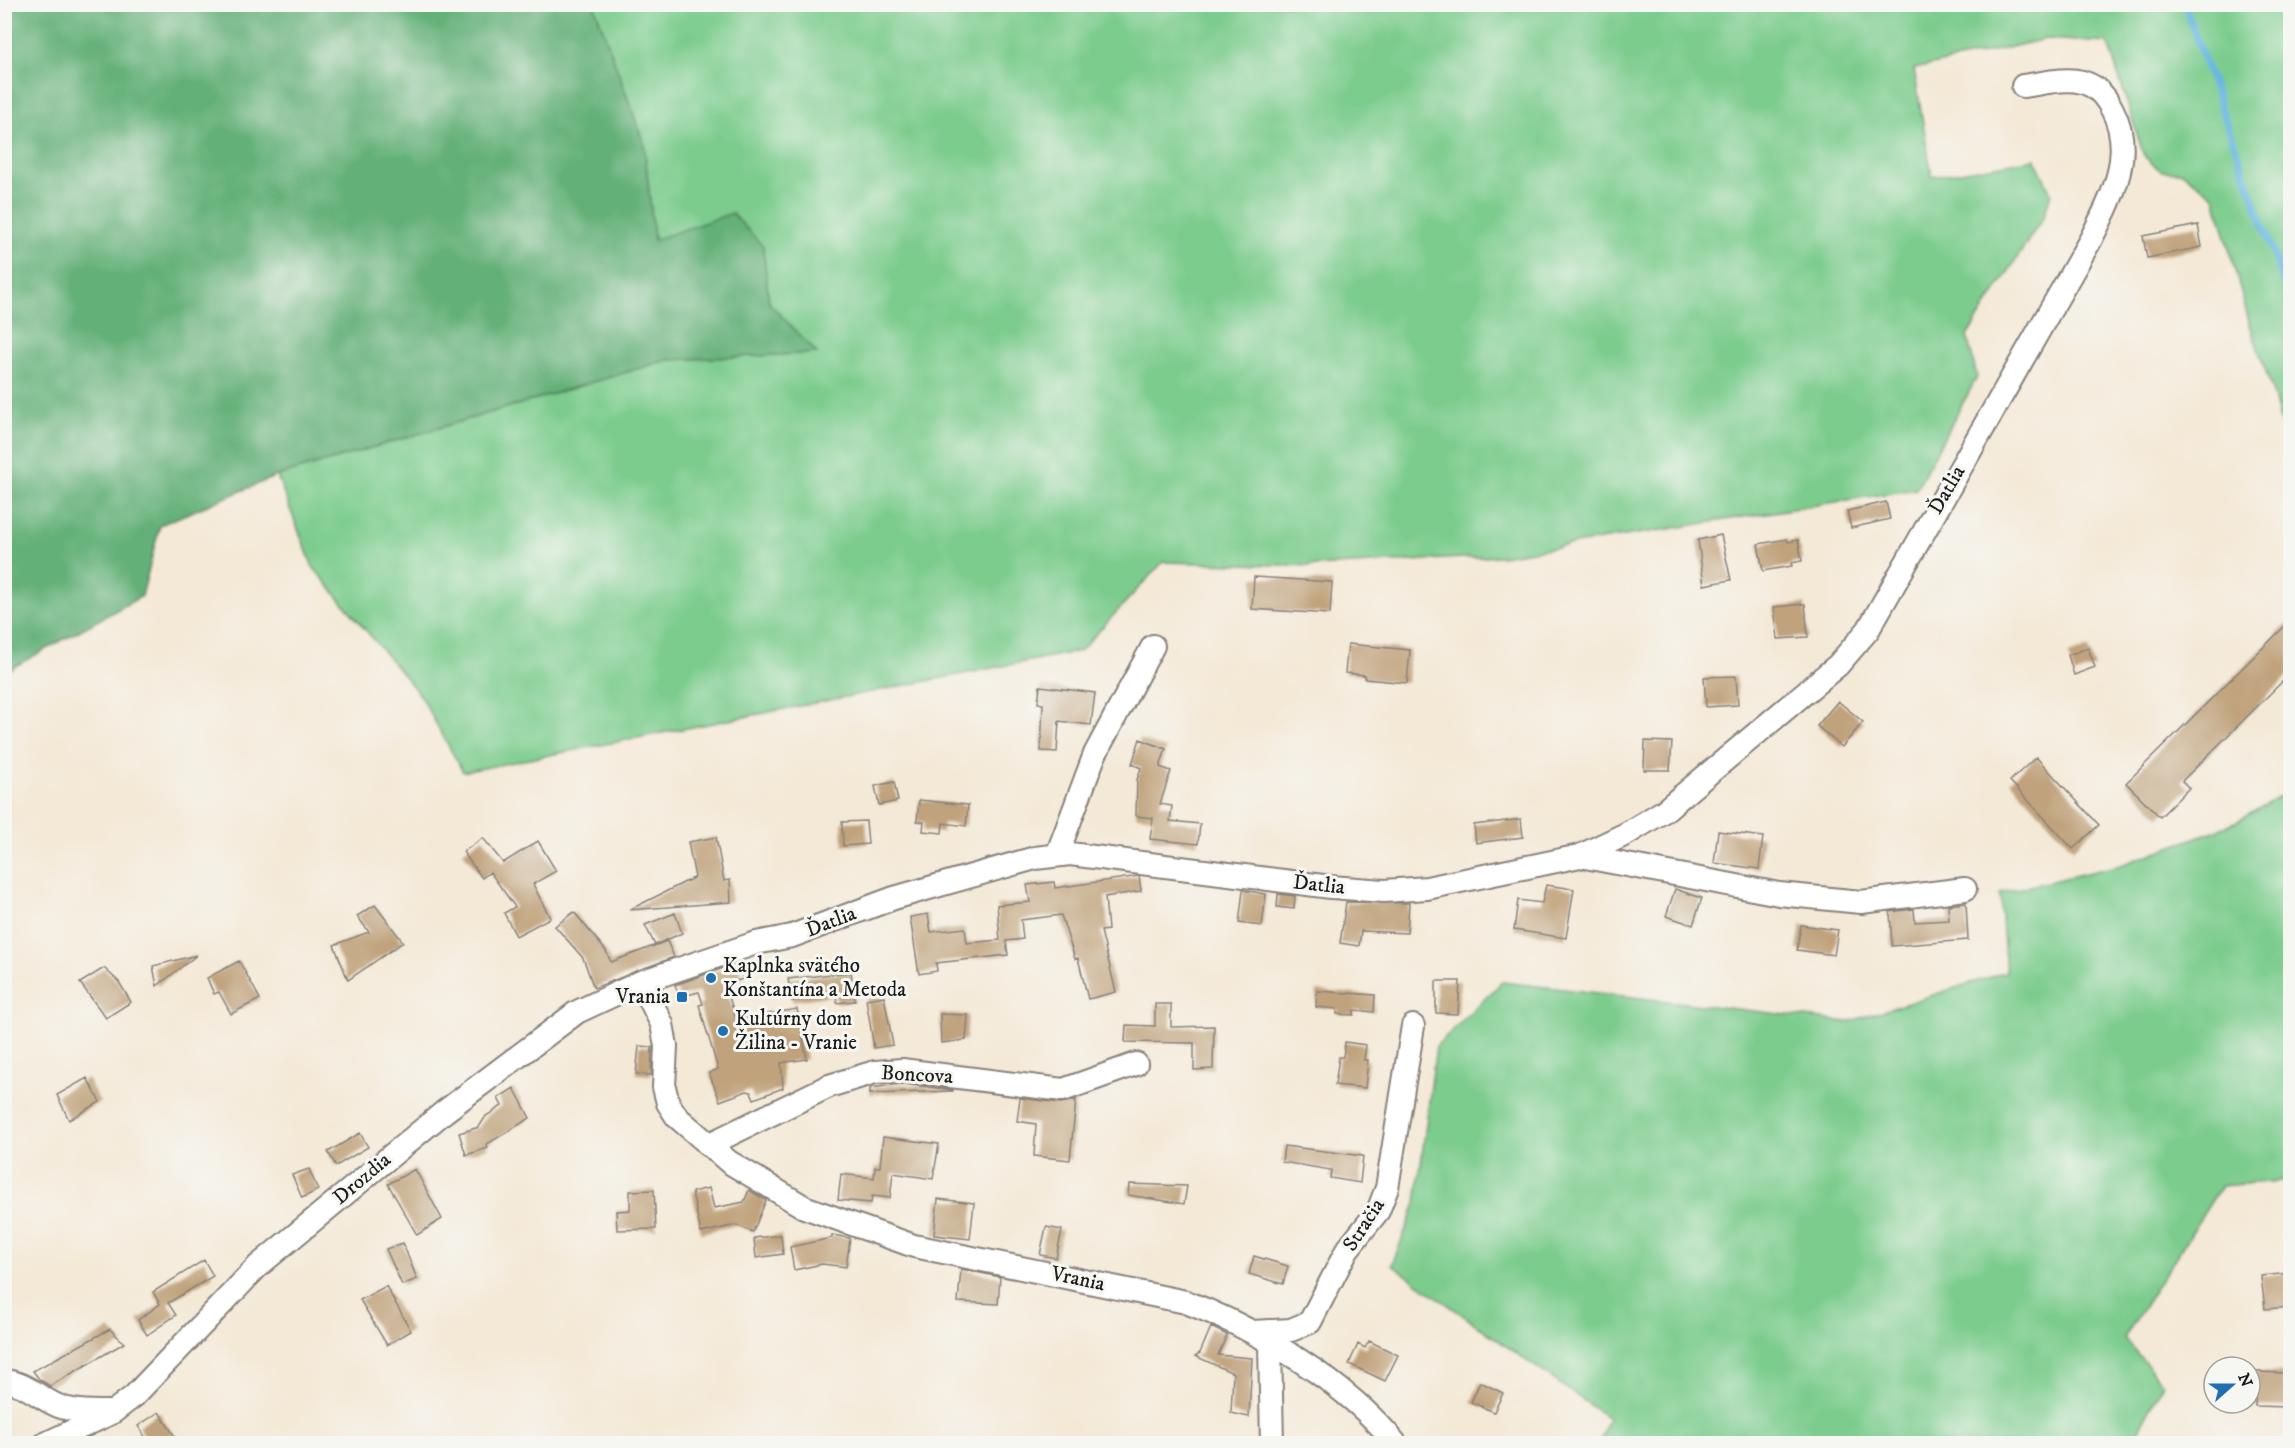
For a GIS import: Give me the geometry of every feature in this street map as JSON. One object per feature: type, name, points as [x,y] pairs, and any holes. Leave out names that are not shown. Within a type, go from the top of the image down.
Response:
[{"type":"street","name":"Ďatlia","points":[[641,982],[756,943],[792,936],[894,898],[1035,858],[1070,854],[1330,887],[1384,891],[1427,888],[1580,856],[1626,834],[1664,811],[1838,665],[1868,630],[2091,239],[2120,171],[2123,150],[2120,130],[2106,97],[2095,87],[2066,81],[2023,86]]},
{"type":"street","points":[[1057,855],[1095,754],[1153,646]]},
{"type":"street","name":"Ďatlia","points":[[1580,856],[1779,894],[1861,902],[1965,889]]},
{"type":"street","name":"Vrania","points":[[641,982],[662,1024],[666,1046],[664,1087],[668,1102],[684,1124],[729,1162],[804,1207],[881,1236],[914,1246],[1186,1302],[1261,1338],[1337,1386],[1362,1407],[1396,1443]]},
{"type":"street","name":"Drozdia","points":[[45,1443],[113,1412],[151,1380],[211,1312],[258,1266],[372,1170],[543,1035],[577,1012],[641,982]]},
{"type":"street","name":"Stračia","points":[[1261,1338],[1310,1322],[1347,1250],[1378,1211],[1387,1188],[1413,1026]]},
{"type":"street","name":"Boncova","points":[[708,1145],[830,1086],[875,1072],[902,1070],[1063,1090],[1136,1064]]},
{"type":"street","points":[[1261,1338],[1272,1443]]},
{"type":"street","points":[[4,1381],[18,1383],[54,1405],[69,1409],[113,1412]]},
{"type":"green space","points":[[5,4],[594,5],[644,144],[654,240],[732,213],[763,246],[769,303],[817,353],[667,360],[277,476],[160,525],[142,596],[5,672]]},
{"type":"green space","points":[[594,5],[2290,5],[2290,461],[2275,399],[2250,325],[2215,197],[2182,172],[2161,171],[2144,156],[2108,43],[2046,39],[1914,69],[1932,177],[2035,159],[2051,193],[2044,216],[1967,336],[1977,377],[1916,489],[1501,556],[1316,566],[1163,562],[1080,651],[463,772],[420,695],[313,567],[277,476],[667,360],[816,353],[769,303],[763,246],[654,240],[644,144]]},
{"type":"green space","points":[[2290,791],[2290,1180],[2221,1186],[2124,1338],[2163,1384],[2132,1443],[1600,1443],[1608,1418],[1392,1265],[1416,1203],[1436,1046],[1502,982],[1848,1022],[2006,972],[2000,893],[2121,865],[2230,825]]},
{"type":"building","points":[[2198,225],[2202,247],[2147,258],[2143,236]]},
{"type":"building","points":[[1886,502],[1890,519],[1851,528],[1847,511]]},
{"type":"building","points":[[1721,535],[1731,580],[1704,585],[1698,540]]},
{"type":"building","points":[[1787,539],[1788,542],[1798,540],[1802,561],[1791,563],[1792,566],[1763,571],[1758,544]]},
{"type":"building","points":[[1254,577],[1332,582],[1330,614],[1252,609]]},
{"type":"building","points":[[1805,604],[1808,637],[1778,639],[1774,607]]},
{"type":"building","points":[[2290,621],[2290,674],[2182,781],[2189,788],[2160,817],[2126,783]]},
{"type":"building","points":[[1348,644],[1410,650],[1407,683],[1365,679],[1365,675],[1345,673]]},
{"type":"building","points":[[2088,648],[2095,667],[2074,675],[2068,655]]},
{"type":"building","points":[[1736,676],[1738,705],[1706,707],[1704,677]]},
{"type":"building","points":[[1040,686],[1095,693],[1091,725],[1059,721],[1057,752],[1041,751],[1043,704],[1038,703]]},
{"type":"building","points":[[1838,701],[1863,722],[1842,747],[1817,726]]},
{"type":"building","points":[[1140,739],[1166,749],[1160,767],[1171,771],[1160,804],[1172,806],[1170,821],[1200,824],[1198,844],[1150,839],[1153,818],[1136,816],[1137,780],[1141,768],[1132,764]]},
{"type":"building","points":[[1645,741],[1672,742],[1670,770],[1644,770]]},
{"type":"building","points":[[2036,757],[2099,825],[2073,849],[2010,781]]},
{"type":"building","points":[[894,782],[898,801],[879,805],[875,786]]},
{"type":"building","points":[[919,800],[968,805],[966,826],[943,823],[942,833],[923,831],[924,822],[917,821]]},
{"type":"building","points":[[1521,819],[1523,837],[1476,843],[1474,825]]},
{"type":"building","points":[[866,821],[868,844],[843,846],[842,822]]},
{"type":"building","points":[[1718,831],[1763,837],[1759,869],[1714,863]]},
{"type":"building","points":[[716,837],[724,881],[730,880],[731,902],[629,910],[695,877],[688,842]]},
{"type":"building","points":[[483,838],[503,863],[538,841],[556,871],[533,884],[550,918],[516,936],[504,913],[515,907],[490,872],[482,878],[463,852]]},
{"type":"building","points":[[1139,876],[1141,891],[1105,897],[1108,930],[1101,931],[1116,992],[1088,999],[1078,958],[1075,959],[1061,915],[1021,920],[1023,939],[1006,941],[1008,955],[936,963],[937,971],[919,974],[910,917],[928,914],[931,932],[965,928],[967,943],[1000,940],[997,905],[1030,902],[1027,885],[1054,882],[1055,888]]},
{"type":"building","points":[[1546,885],[1574,889],[1566,938],[1514,930],[1518,900],[1542,903]]},
{"type":"building","points":[[1675,889],[1702,898],[1693,925],[1666,916]]},
{"type":"building","points":[[1243,890],[1266,894],[1262,926],[1239,923]]},
{"type":"building","points":[[1278,894],[1295,896],[1294,909],[1277,907]]},
{"type":"building","points":[[1346,902],[1409,903],[1407,933],[1361,931],[1359,946],[1340,943]]},
{"type":"building","points":[[1966,903],[1968,940],[1892,946],[1890,912],[1914,909],[1915,922],[1949,920],[1948,905]]},
{"type":"building","points":[[375,905],[403,942],[348,980],[334,945],[369,932],[357,916]]},
{"type":"building","points":[[574,912],[606,951],[611,962],[667,941],[674,957],[594,988],[583,958],[555,926]]},
{"type":"building","points":[[675,913],[682,933],[655,945],[645,925]]},
{"type":"building","points":[[1801,925],[1838,930],[1834,955],[1797,950]]},
{"type":"building","points":[[197,955],[157,986],[153,966]]},
{"type":"building","points":[[239,961],[260,999],[231,1014],[219,992],[214,994],[207,978]]},
{"type":"building","points":[[738,963],[743,979],[725,984],[736,1019],[797,1009],[807,1059],[781,1063],[783,1088],[754,1099],[751,1092],[747,1091],[720,1101],[709,1073],[718,1069],[699,1005],[703,1004],[699,992],[679,997],[675,985]]},
{"type":"building","points":[[104,968],[119,982],[131,1002],[106,1018],[80,983]]},
{"type":"building","points":[[851,972],[855,1001],[837,1003],[836,995],[792,1001],[788,979]]},
{"type":"building","points":[[1436,981],[1460,981],[1458,1014],[1436,1013]]},
{"type":"building","points":[[1317,991],[1375,995],[1374,1012],[1354,1010],[1354,1015],[1337,1014],[1337,1009],[1316,1007]]},
{"type":"building","points":[[884,996],[893,1045],[874,1048],[866,999]]},
{"type":"building","points":[[1155,1004],[1171,1004],[1171,1027],[1214,1026],[1213,1069],[1194,1070],[1194,1043],[1125,1042],[1126,1025],[1155,1026]]},
{"type":"building","points":[[940,1014],[968,1015],[966,1040],[941,1043]]},
{"type":"building","points":[[1345,1042],[1366,1045],[1364,1060],[1368,1060],[1365,1088],[1335,1085],[1339,1057],[1343,1057]]},
{"type":"building","points":[[639,1046],[652,1047],[651,1075],[636,1074]]},
{"type":"building","points":[[87,1078],[100,1102],[69,1120],[57,1095]]},
{"type":"building","points":[[902,1084],[953,1091],[870,1094],[870,1088]]},
{"type":"building","points":[[514,1088],[530,1118],[487,1144],[488,1148],[466,1155],[459,1133],[479,1127],[486,1116],[502,1106],[498,1098]]},
{"type":"building","points":[[1020,1098],[1061,1103],[1076,1100],[1070,1160],[1034,1156],[1036,1124],[1017,1121]]},
{"type":"building","points":[[360,1133],[368,1147],[336,1166],[328,1152]]},
{"type":"building","points":[[883,1137],[939,1144],[933,1179],[893,1173],[890,1198],[872,1196],[871,1203],[838,1200],[841,1174],[874,1178],[875,1167],[880,1167]]},
{"type":"building","points":[[1284,1146],[1363,1156],[1360,1183],[1330,1178],[1331,1170],[1282,1162]]},
{"type":"building","points":[[309,1169],[318,1190],[302,1198],[292,1175]]},
{"type":"building","points":[[415,1169],[442,1219],[417,1235],[388,1184]]},
{"type":"building","points":[[1129,1184],[1187,1186],[1184,1204],[1128,1195]]},
{"type":"building","points":[[709,1188],[714,1208],[744,1202],[749,1190],[766,1200],[753,1232],[736,1225],[701,1233],[692,1192]]},
{"type":"building","points":[[654,1190],[656,1229],[617,1230],[616,1211],[630,1210],[630,1191]]},
{"type":"building","points":[[938,1199],[974,1203],[970,1239],[934,1235]]},
{"type":"building","points":[[1046,1227],[1062,1230],[1056,1258],[1040,1255]]},
{"type":"building","points":[[781,1235],[783,1254],[756,1258],[754,1238]]},
{"type":"building","points":[[832,1235],[850,1238],[846,1267],[822,1264],[794,1270],[790,1247],[832,1238]]},
{"type":"building","points":[[403,1243],[417,1279],[402,1285],[386,1249]]},
{"type":"building","points":[[1254,1256],[1288,1266],[1283,1284],[1249,1274]]},
{"type":"building","points":[[204,1260],[213,1276],[168,1303],[176,1315],[147,1335],[138,1320],[160,1304],[153,1292]]},
{"type":"building","points":[[961,1269],[1000,1277],[998,1304],[958,1302]]},
{"type":"building","points":[[2290,1273],[2290,1307],[2265,1309],[2261,1276]]},
{"type":"building","points":[[386,1286],[411,1331],[387,1345],[360,1300]]},
{"type":"building","points":[[1211,1327],[1227,1335],[1218,1355],[1252,1358],[1249,1417],[1231,1413],[1233,1373],[1195,1356],[1200,1353]]},
{"type":"building","points":[[110,1329],[124,1343],[50,1386],[39,1379],[33,1371]]},
{"type":"building","points":[[1369,1341],[1398,1355],[1385,1381],[1349,1364],[1358,1344],[1365,1348]]},
{"type":"building","points":[[2262,1372],[2289,1373],[2288,1407],[2262,1406]]},
{"type":"building","points":[[1480,1382],[1503,1393],[1494,1412],[1471,1402]]},
{"type":"building","points":[[159,1412],[176,1438],[167,1443],[149,1443],[138,1426]]},
{"type":"waterway","points":[[2184,4],[2290,300]]},
{"type":"place","name":"Kaplnka svätého Konštantína a Metoda","points":[[711,978]]},
{"type":"place","name":"Vrania","points":[[682,997]]},
{"type":"place","name":"Kultúrny dom Žilina - Vranie","points":[[723,1031]]}]
